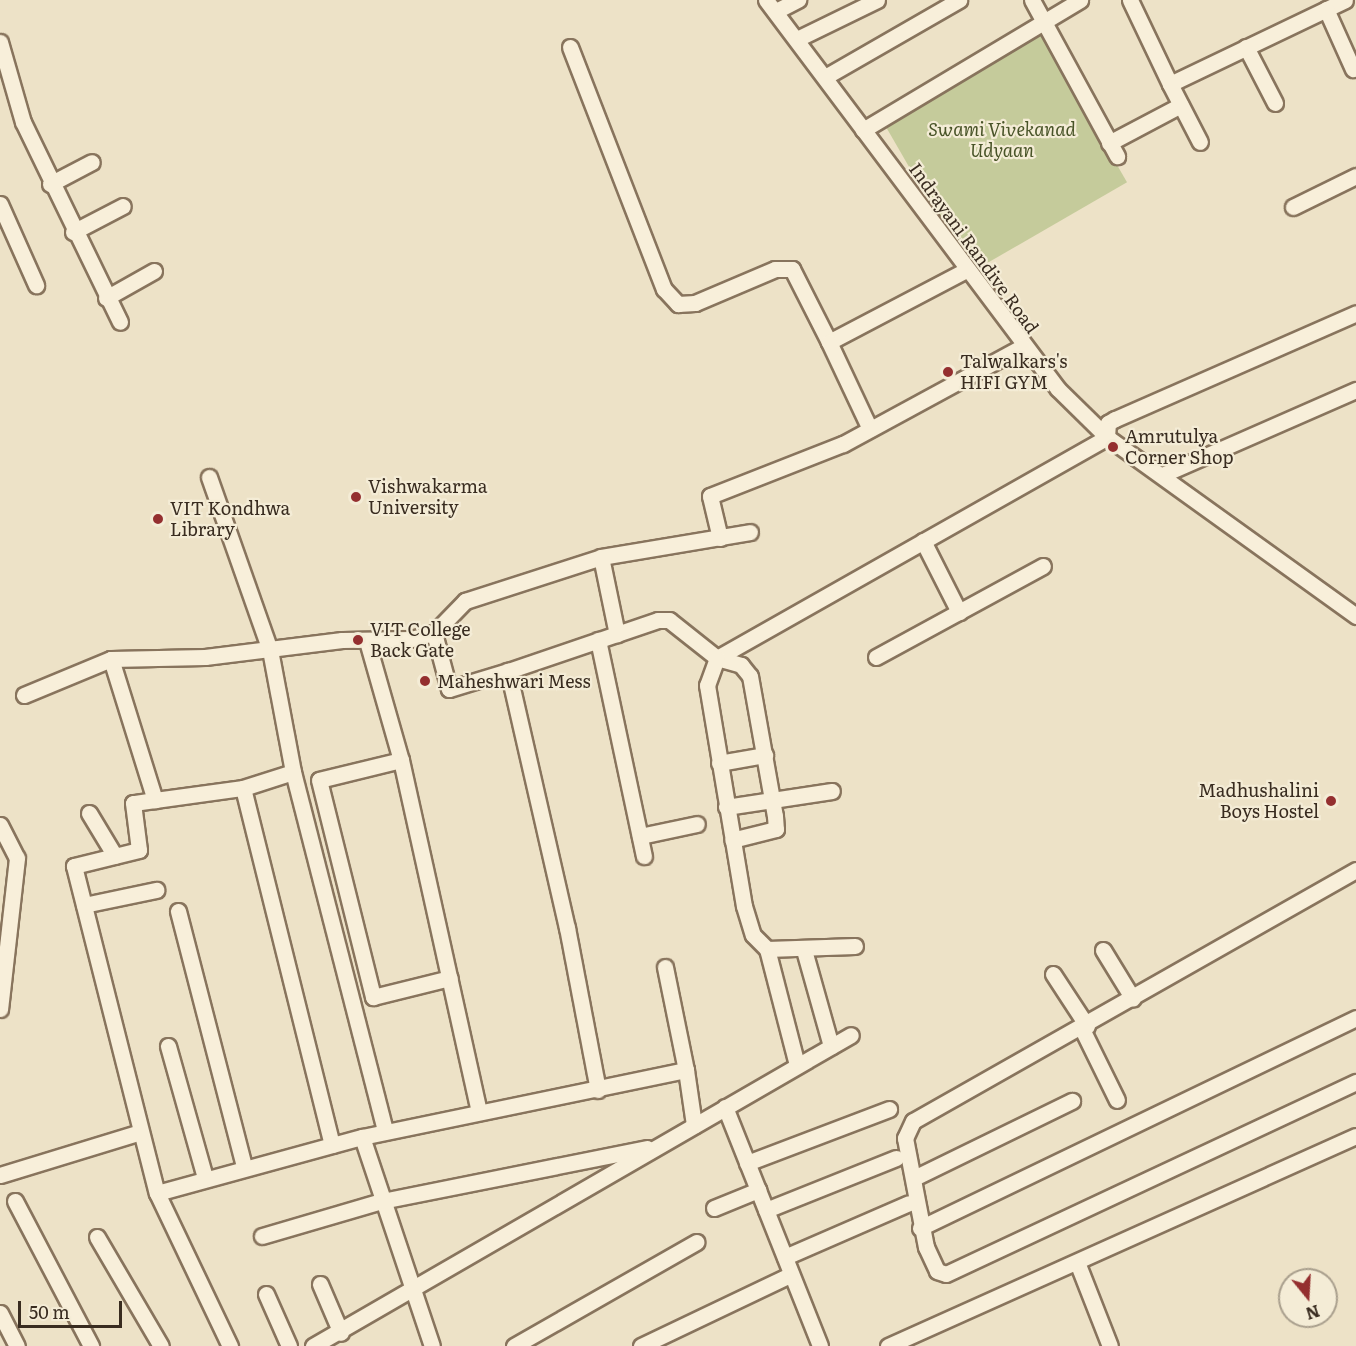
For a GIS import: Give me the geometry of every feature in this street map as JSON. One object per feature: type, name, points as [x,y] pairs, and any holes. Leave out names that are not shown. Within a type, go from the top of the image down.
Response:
[{"type":"street","points":[[771,5],[798,0]]},
{"type":"street","points":[[797,39],[877,0]]},
{"type":"street","points":[[825,77],[959,0]]},
{"type":"street","points":[[1032,0],[1118,156]]},
{"type":"street","points":[[863,130],[1044,19],[1080,0]]},
{"type":"street","points":[[1130,0],[1200,142]]},
{"type":"street","points":[[1170,84],[1345,0]]},
{"type":"street","name":"Indrayani Randive Road","points":[[771,5],[1022,347],[1107,437],[1356,616]]},
{"type":"street","points":[[1326,9],[1353,69]]},
{"type":"street","points":[[0,42],[23,122],[73,232],[120,322]]},
{"type":"street","points":[[570,47],[664,289],[678,304],[695,303],[775,269],[792,269],[870,429]]},
{"type":"street","points":[[1246,47],[1275,103]]},
{"type":"street","points":[[1109,143],[1181,105]]},
{"type":"street","points":[[50,184],[92,162]]},
{"type":"street","points":[[1293,207],[1356,176]]},
{"type":"street","points":[[0,204],[36,285]]},
{"type":"street","points":[[73,232],[123,206]]},
{"type":"street","points":[[106,298],[154,271]]},
{"type":"street","points":[[829,342],[964,271]]},
{"type":"street","points":[[797,1065],[767,949],[753,935],[732,840],[707,685],[717,657],[1107,437],[1108,423],[1115,419],[1356,313]]},
{"type":"street","points":[[720,538],[710,496],[870,429],[1022,347]]},
{"type":"street","points":[[1162,475],[1356,390]]},
{"type":"street","points":[[209,477],[270,650],[293,772],[384,1131]]},
{"type":"street","points":[[24,695],[111,659],[270,650],[434,633],[465,601],[601,557],[750,532]]},
{"type":"street","points":[[923,541],[959,612]]},
{"type":"street","points":[[601,557],[617,634]]},
{"type":"street","points":[[876,657],[1043,566]]},
{"type":"street","points":[[434,633],[449,689],[617,634],[669,620],[717,657],[741,665],[750,675],[776,829],[732,840]]},
{"type":"street","points":[[598,640],[644,856]]},
{"type":"street","points":[[367,641],[401,760],[479,1111]]},
{"type":"street","points":[[111,659],[155,800]]},
{"type":"street","points":[[508,671],[567,928],[598,1090]]},
{"type":"street","points":[[719,763],[765,755]]},
{"type":"street","points":[[401,760],[319,780],[373,998],[450,978]]},
{"type":"street","points":[[230,1346],[157,1193],[74,866],[139,850],[133,803],[243,788],[293,772]]},
{"type":"street","points":[[243,788],[332,1144]]},
{"type":"street","points":[[726,807],[832,791]]},
{"type":"street","points":[[89,813],[115,856]]},
{"type":"street","points":[[640,836],[696,824]]},
{"type":"street","points":[[0,825],[17,858],[0,1009]]},
{"type":"street","points":[[1356,870],[1085,1027],[914,1120],[905,1138],[914,1178],[920,1228],[937,1270],[946,1274],[1356,1083]]},
{"type":"street","points":[[84,905],[156,890]]},
{"type":"street","points":[[178,911],[244,1167]]},
{"type":"street","points":[[767,949],[804,950],[855,946]]},
{"type":"street","points":[[804,950],[831,1046]]},
{"type":"street","points":[[1103,950],[1133,999]]},
{"type":"street","points":[[665,967],[686,1070],[694,1125]]},
{"type":"street","points":[[1053,974],[1085,1027],[1117,1100]]},
{"type":"street","points":[[920,1228],[1356,1018]]},
{"type":"street","points":[[313,1346],[341,1334],[656,1147],[851,1035]]},
{"type":"street","points":[[168,1046],[205,1178]]},
{"type":"street","points":[[157,1193],[244,1167],[384,1131],[598,1090],[686,1070]]},
{"type":"street","points":[[914,1178],[1072,1101]]},
{"type":"street","points":[[725,1107],[820,1346]]},
{"type":"street","points":[[747,1163],[889,1109]]},
{"type":"street","points":[[0,1174],[141,1131]]},
{"type":"street","points":[[888,1346],[1356,1136]]},
{"type":"street","points":[[362,1137],[411,1292],[432,1346]]},
{"type":"street","points":[[262,1236],[382,1200],[656,1147]]},
{"type":"street","points":[[766,1210],[896,1158]]},
{"type":"street","points":[[714,1208],[758,1190]]},
{"type":"street","points":[[15,1201],[92,1346]]},
{"type":"street","points":[[785,1257],[909,1203]]},
{"type":"street","points":[[97,1237],[161,1346]]},
{"type":"street","points":[[514,1346],[696,1242]]},
{"type":"street","points":[[1077,1262],[1110,1346]]},
{"type":"street","points":[[641,1346],[790,1275]]},
{"type":"street","points":[[320,1284],[341,1334]]},
{"type":"street","points":[[266,1294],[289,1346]]},
{"type":"street","points":[[0,1313],[17,1346]]},
{"type":"green space","name":"Swami Vivekanad Udyaan","points":[[1035,23],[1127,182],[970,273],[878,114]]},
{"type":"place","name":"Talwalkars's HIFI GYM","points":[[948,372]]},
{"type":"place","name":"Amrutulya Corner Shop","points":[[1113,447]]},
{"type":"place","name":"Vishwakarma University","points":[[356,497]]},
{"type":"place","name":"VIT Kondhwa Library","points":[[158,519]]},
{"type":"place","name":"VIT College Back Gate","points":[[358,640]]},
{"type":"place","name":"Maheshwari Mess","points":[[425,681]]},
{"type":"place","name":"Madhushalini Boys Hostel","points":[[1331,801]]}]
